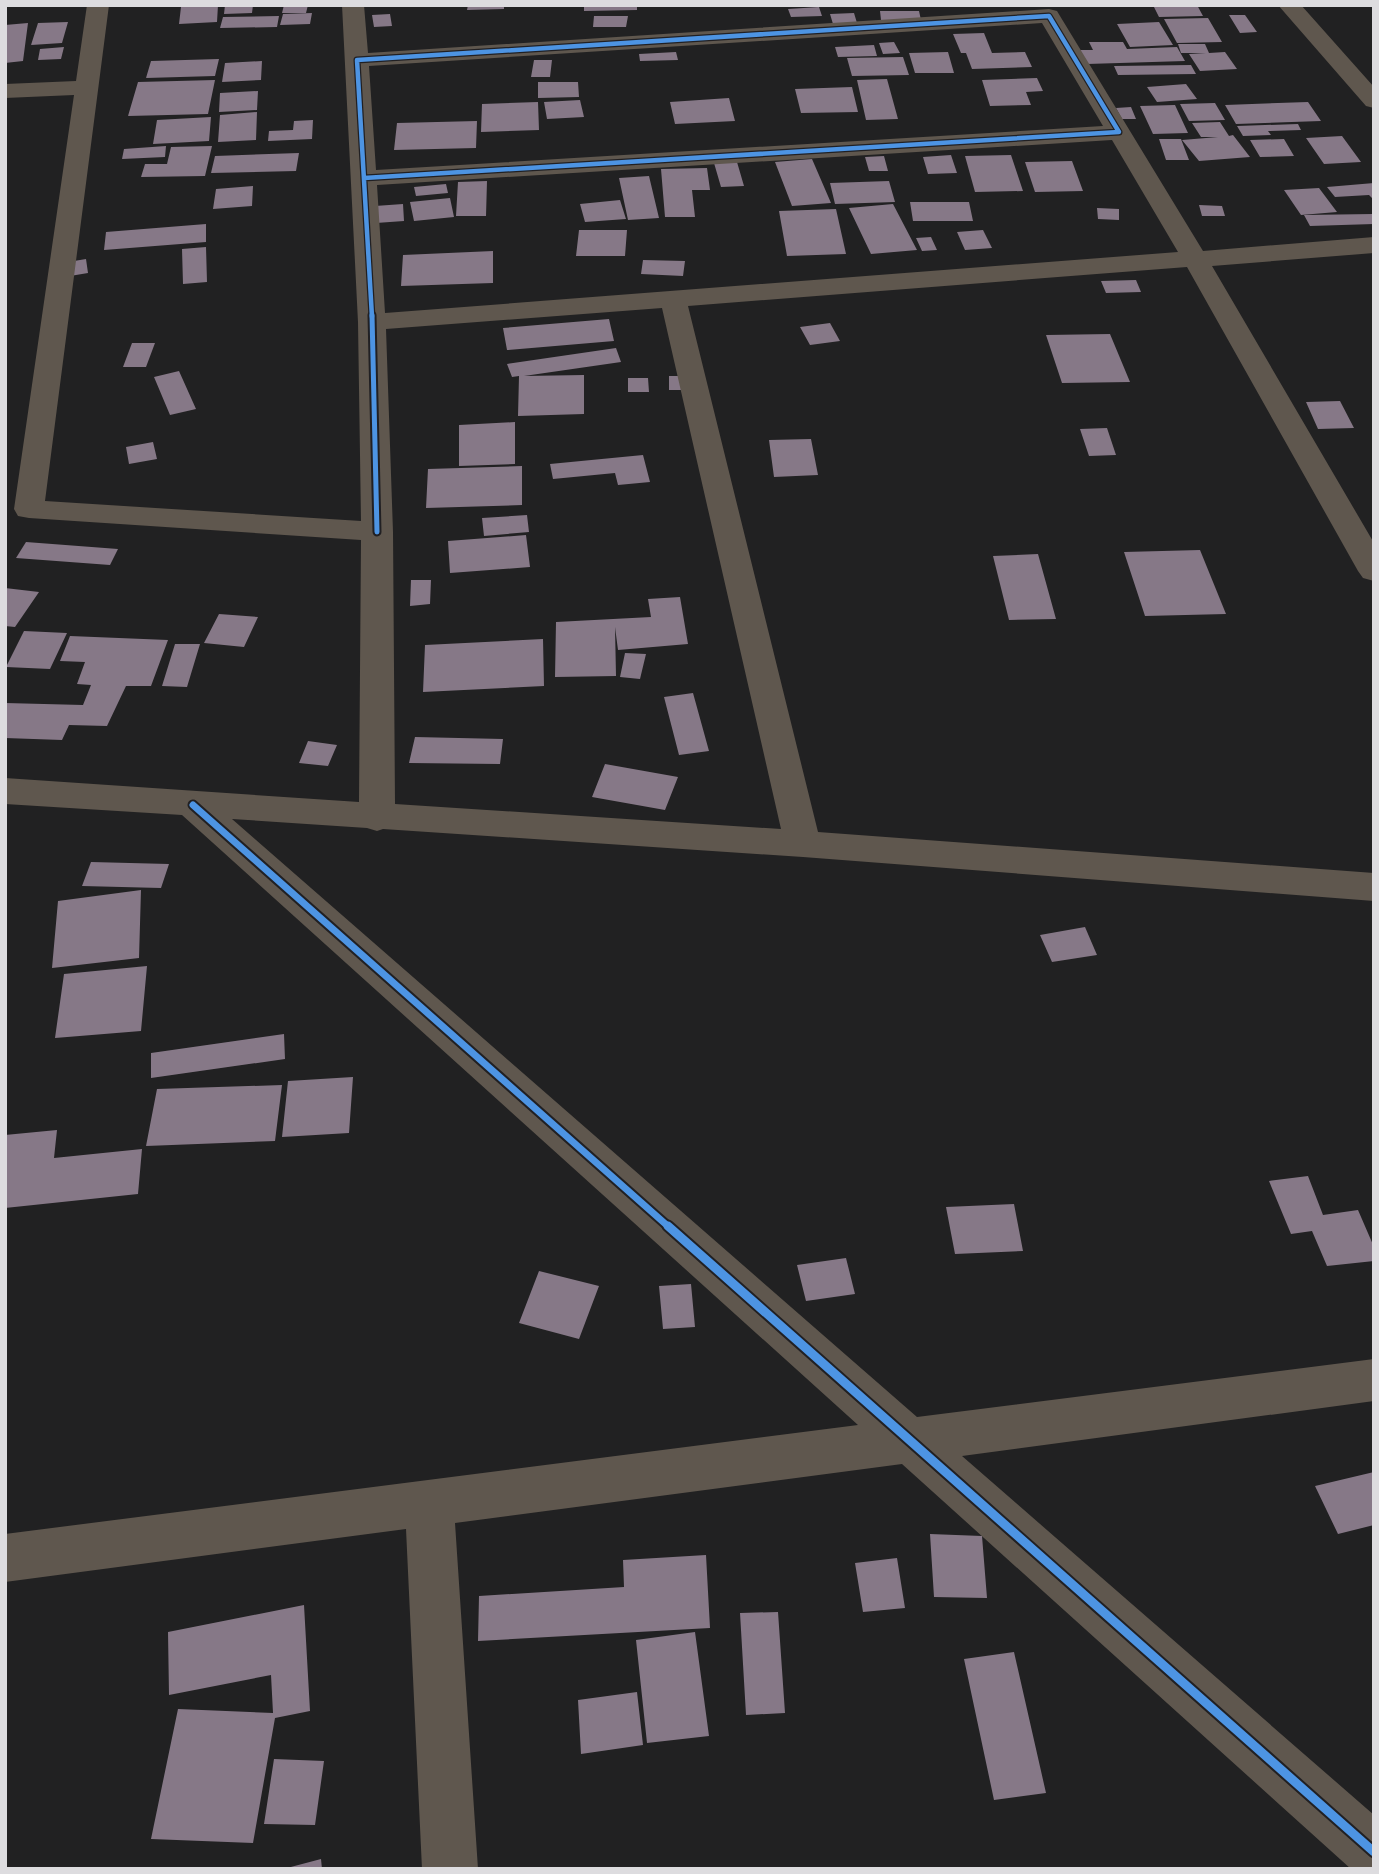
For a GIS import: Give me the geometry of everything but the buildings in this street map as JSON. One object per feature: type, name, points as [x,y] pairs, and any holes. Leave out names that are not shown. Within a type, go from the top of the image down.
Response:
[{"type":"street","points":[[98,5],[87,88],[17,508],[377,532]]},
{"type":"street","points":[[353,5],[372,322],[377,532],[377,818]]},
{"type":"street","points":[[1289,5],[1374,101]]},
{"type":"street","points":[[356,60],[1045,11],[1195,258],[1374,571]]},
{"type":"street","points":[[5,91],[87,88]]},
{"type":"street","points":[[364,178],[1119,131]]},
{"type":"street","points":[[372,322],[1374,245]]},
{"type":"street","points":[[673,298],[803,844]]},
{"type":"street","points":[[5,792],[803,844],[1374,887]]},
{"type":"street","points":[[193,805],[1374,1852]]},
{"type":"street","points":[[5,1558],[1374,1380]]},
{"type":"street","points":[[429,1502],[450,1869]]},
{"type":"cycle path","points":[[364,178],[1119,132],[1049,16],[357,60],[372,322],[377,532]]},
{"type":"cycle path","points":[[193,805],[1374,1852]]}]
